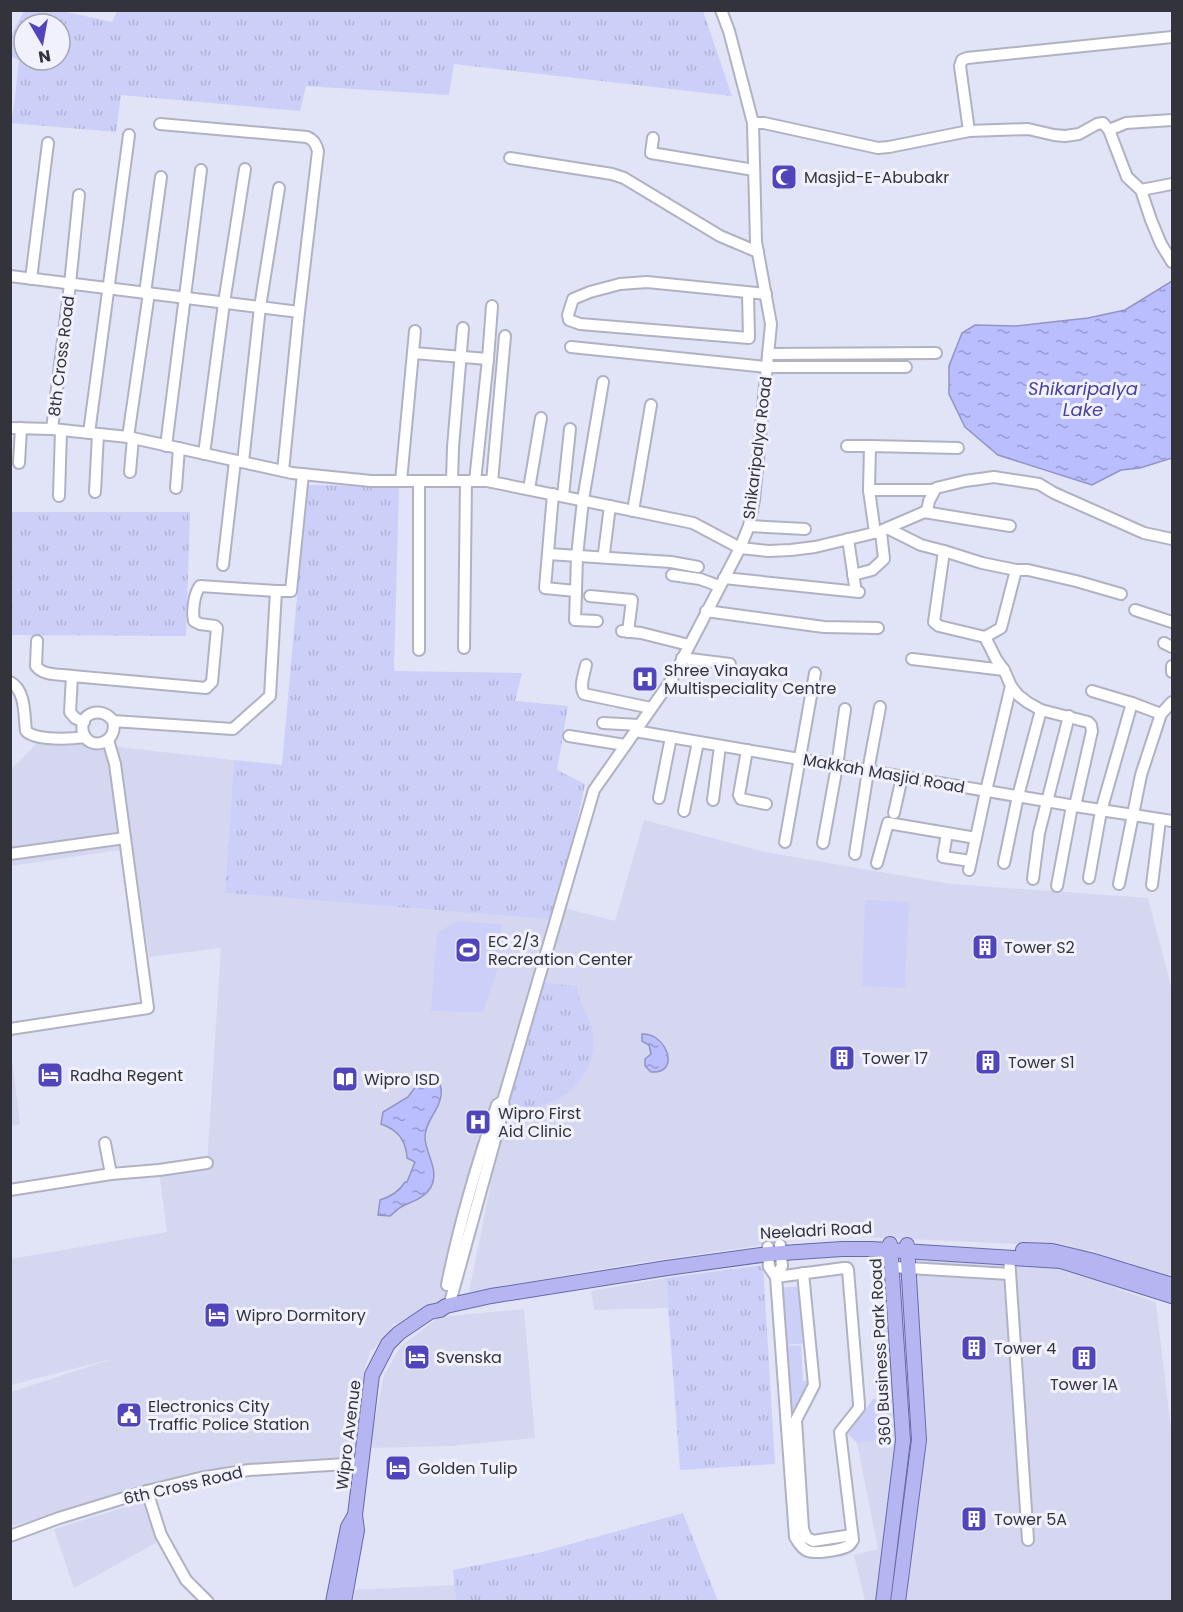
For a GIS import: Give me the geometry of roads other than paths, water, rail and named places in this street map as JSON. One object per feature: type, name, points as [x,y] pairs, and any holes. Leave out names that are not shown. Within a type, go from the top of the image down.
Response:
[{"type":"main road","name":"Neeladri Road","points":[[447,1303],[774,1250],[891,1247],[1061,1261],[1172,1291]]},
{"type":"main road","name":"360 Business Park Road","points":[[883,1602],[903,1440],[891,1247]]},
{"type":"main road","name":"Neeladri Road","points":[[907,1248],[1052,1251],[1090,1260],[1172,1291]]},
{"type":"main road","name":"360 Business Park Road","points":[[898,1602],[919,1440],[907,1248]]},
{"type":"main road","name":"Wipro Avenue","points":[[333,1602],[348,1527],[355,1515],[372,1375],[388,1344],[399,1333],[430,1312],[440,1310],[447,1303]]},
{"type":"main road","points":[[344,1602],[357,1530],[355,1515]]},
{"type":"street","name":"Shikaripalya Road","points":[[447,1303],[492,1152],[504,1107],[503,1101],[594,790],[672,679],[740,548],[749,526],[754,500],[771,324],[756,242],[753,123],[729,31],[721,10]]},
{"type":"street","points":[[969,131],[960,66],[962,60],[967,57],[1173,37]]},
{"type":"street","points":[[1109,130],[1126,123],[1173,120]]},
{"type":"street","points":[[753,123],[764,123],[878,148],[969,131],[1028,129],[1065,136],[1079,134],[1103,123],[1109,130],[1127,177],[1141,190],[1158,236],[1173,262]]},
{"type":"street","points":[[160,124],[307,137],[313,140],[318,151],[283,471]]},
{"type":"street","points":[[95,492],[93,434],[108,288],[129,135]]},
{"type":"street","points":[[653,138],[651,153],[754,170]]},
{"type":"street","points":[[31,279],[48,143]]},
{"type":"street","points":[[510,158],[618,176],[720,236],[758,252]]},
{"type":"street","points":[[204,454],[244,169]]},
{"type":"street","points":[[166,446],[201,170]]},
{"type":"street","points":[[130,472],[130,438],[161,177]]},
{"type":"street","points":[[1141,190],[1173,184]]},
{"type":"street","points":[[223,565],[279,188]]},
{"type":"street","name":"8th Cross Road","points":[[59,496],[56,429],[79,195]]},
{"type":"street","points":[[10,276],[299,312]]},
{"type":"street","points":[[748,292],[749,338],[580,324],[569,320],[568,315],[573,299],[620,284],[647,282],[748,292],[765,294]]},
{"type":"street","points":[[465,648],[471,481],[488,359],[492,306]]},
{"type":"street","points":[[748,309],[768,310]]},
{"type":"street","points":[[452,481],[463,328]]},
{"type":"street","points":[[401,481],[415,331]]},
{"type":"street","points":[[492,482],[504,336]]},
{"type":"street","points":[[571,347],[767,367],[906,367]]},
{"type":"street","points":[[413,353],[488,359]]},
{"type":"street","points":[[768,354],[936,353]]},
{"type":"street","points":[[597,621],[575,620],[577,556],[583,500],[603,382]]},
{"type":"street","points":[[633,511],[651,405]]},
{"type":"street","points":[[529,489],[541,418]]},
{"type":"street","points":[[19,463],[16,428],[56,429],[130,438],[303,474],[371,481],[492,482],[693,523],[740,548],[768,551],[815,547],[882,531],[927,511],[934,490]]},
{"type":"street","points":[[570,429],[548,554],[545,588],[576,591]]},
{"type":"street","points":[[847,446],[958,448]]},
{"type":"street","points":[[672,575],[722,582],[856,584],[884,559],[882,531],[869,490],[870,446]]},
{"type":"street","points":[[176,488],[179,448]]},
{"type":"street","points":[[37,641],[36,666],[43,672],[206,688],[212,682],[217,628],[194,621],[198,589],[203,585],[291,591],[303,474]]},
{"type":"street","points":[[869,490],[934,490],[965,481],[994,477],[1039,484],[1054,493],[1144,533],[1173,539]]},
{"type":"street","points":[[419,481],[419,650]]},
{"type":"street","points":[[604,553],[610,506]]},
{"type":"street","points":[[924,512],[1010,526]]},
{"type":"street","points":[[749,526],[804,529]]},
{"type":"street","points":[[882,531],[982,563],[1016,570],[1028,570],[1120,594]]},
{"type":"street","points":[[848,539],[856,584]]},
{"type":"street","points":[[944,551],[934,622],[939,626],[985,638],[1001,628],[1016,570]]},
{"type":"street","points":[[548,554],[671,562],[698,567]]},
{"type":"street","points":[[113,721],[233,729],[270,696],[276,591]]},
{"type":"street","points":[[590,596],[632,600],[624,631],[689,645]]},
{"type":"street","points":[[1135,610],[1173,622]]},
{"type":"street","points":[[706,611],[824,627],[878,628]]},
{"type":"street","points":[[985,638],[1011,686],[1027,702],[1041,710],[1069,716],[1091,725],[1092,731],[1057,886]]},
{"type":"street","points":[[682,658],[730,664]]},
{"type":"street","points":[[912,659],[1004,670]]},
{"type":"street","points":[[586,666],[581,687],[582,693],[651,708]]},
{"type":"street","points":[[1173,666],[1173,672]]},
{"type":"street","points":[[784,842],[815,674]]},
{"type":"street","points":[[72,676],[70,712],[75,718],[84,722]]},
{"type":"street","points":[[10,682],[15,684],[20,692],[28,734],[63,738],[85,736]]},
{"type":"street","points":[[946,833],[943,857],[970,866],[1011,686]]},
{"type":"street","points":[[1092,691],[1161,714]]},
{"type":"street","points":[[1119,884],[1141,775],[1161,714],[1173,702]]},
{"type":"street","points":[[1089,878],[1101,811],[1132,703]]},
{"type":"street","points":[[855,854],[880,707]]},
{"type":"street","points":[[823,843],[845,709]]},
{"type":"street","points":[[1004,863],[1018,796],[1041,710]]},
{"type":"street","points":[[100,712],[113,721],[114,732],[108,740],[98,744],[93,743],[85,736],[82,727],[84,722],[90,714],[100,712]]},
{"type":"street","points":[[1032,879],[1038,833],[1069,716]]},
{"type":"street","name":"Makkah Masjid Road","points":[[603,723],[720,746],[1101,811],[1173,821]]},
{"type":"street","points":[[569,736],[625,745]]},
{"type":"street","points":[[659,798],[671,737]]},
{"type":"street","points":[[10,1029],[148,1008],[115,764],[108,740]]},
{"type":"street","points":[[684,811],[698,742]]},
{"type":"street","points":[[713,800],[720,746]]},
{"type":"street","points":[[747,750],[739,795],[741,799],[766,804]]},
{"type":"street","points":[[894,813],[902,777]]},
{"type":"street","points":[[1152,885],[1160,820]]},
{"type":"street","points":[[877,863],[888,823],[976,838]]},
{"type":"street","points":[[10,854],[125,838]]},
{"type":"street","points":[[105,1143],[111,1174]]},
{"type":"street","points":[[10,1190],[111,1174],[207,1163]]},
{"type":"street","points":[[774,1250],[782,1266],[776,1277],[795,1537],[801,1545],[815,1553],[844,1548],[853,1540],[839,1437],[842,1428],[857,1410],[859,1404],[848,1270],[844,1268],[776,1277]]},
{"type":"street","points":[[1009,1257],[1028,1540]]},
{"type":"street","points":[[892,1267],[1009,1274]]},
{"type":"street","points":[[803,1273],[814,1385],[796,1420],[803,1529],[806,1537],[813,1541],[852,1535]]},
{"type":"street","name":"6th Cross Road","points":[[10,1536],[59,1518],[147,1491],[200,1478],[249,1470],[362,1463]]},
{"type":"street","points":[[147,1491],[161,1535],[186,1580],[208,1602]]},
{"type":"water","name":"Shikaripalya Lake","points":[[1172,281],[1172,458],[1140,468],[1121,470],[1092,485],[998,455],[965,427],[949,394],[949,366],[962,333],[975,325],[1015,326],[1088,318],[1125,310]]},
{"type":"water","points":[[642,1034],[654,1037],[665,1048],[667,1065],[659,1072],[651,1072],[645,1066],[645,1059],[651,1054],[649,1045],[642,1041]]},
{"type":"water","points":[[426,1076],[435,1078],[441,1089],[439,1103],[425,1132],[434,1174],[431,1187],[421,1197],[390,1216],[378,1215],[380,1200],[394,1194],[407,1182],[415,1162],[407,1158],[400,1136],[381,1124],[383,1112],[408,1097],[421,1079]]},
{"type":"place","name":"Masjid-E-Abubakr","points":[[784,177]]},
{"type":"place","name":"Shree Vinayaka Multispeciality Centre","points":[[645,679]]},
{"type":"place","name":"Tower S2","points":[[985,947]]},
{"type":"place","name":"EC 2/3 Recreation Center","points":[[468,950]]},
{"type":"place","name":"Tower 17","points":[[842,1058]]},
{"type":"place","name":"Tower S1","points":[[988,1062]]},
{"type":"place","name":"Radha Regent","points":[[50,1075]]},
{"type":"place","name":"Wipro ISD","points":[[345,1079]]},
{"type":"place","name":"Wipro First Aid Clinic","points":[[478,1122]]},
{"type":"place","name":"Wipro Dormitory","points":[[217,1315]]},
{"type":"place","name":"Tower 4","points":[[974,1348]]},
{"type":"place","name":"Svenska","points":[[417,1357]]},
{"type":"place","name":"Tower 1A","points":[[1084,1358]]},
{"type":"place","name":"Electronics City Traffic Police Station","points":[[129,1415]]},
{"type":"place","name":"Golden Tulip","points":[[398,1468]]},
{"type":"place","name":"Tower 5A","points":[[974,1519]]}]
